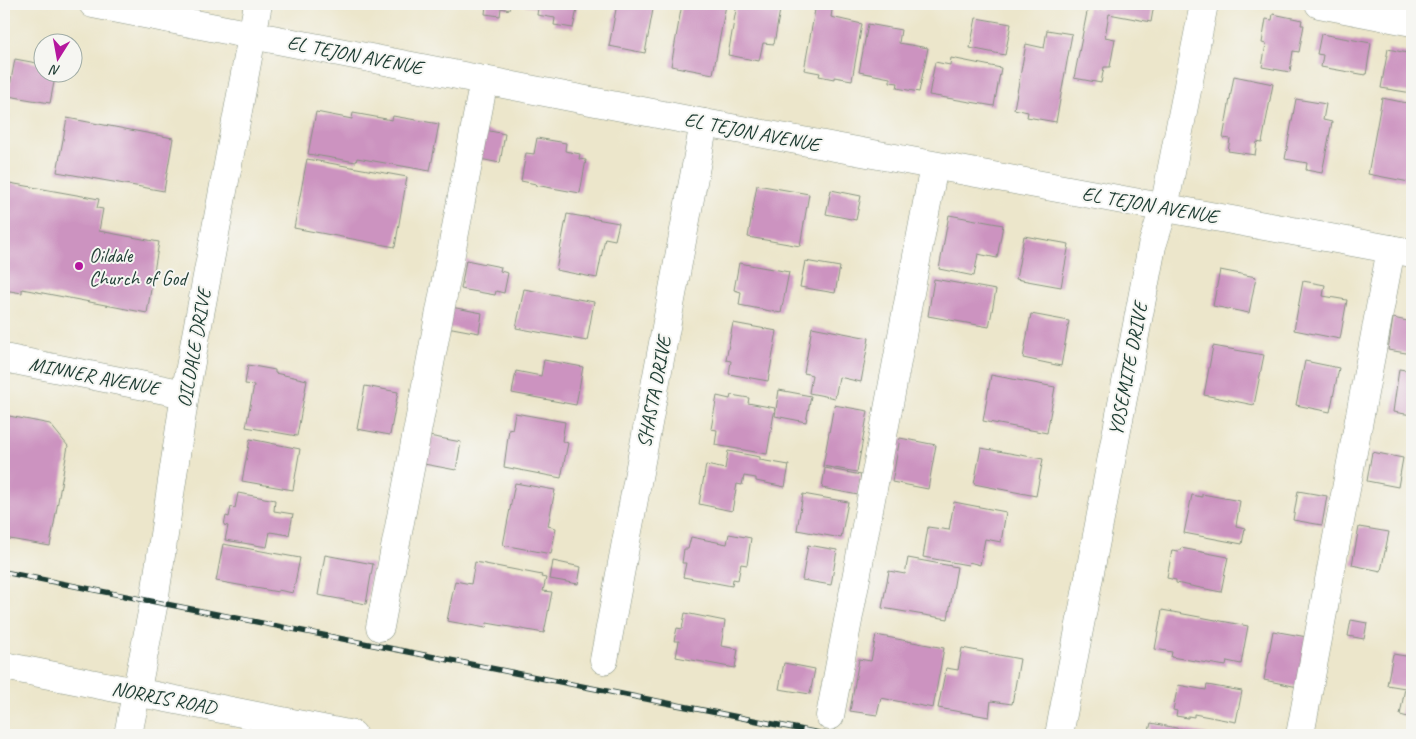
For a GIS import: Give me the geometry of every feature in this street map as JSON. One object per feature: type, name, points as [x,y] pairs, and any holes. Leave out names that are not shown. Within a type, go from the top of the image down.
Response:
[{"type":"street","name":"EL TEJON AVENUE","points":[[94,4],[704,123],[1402,251]]},
{"type":"street","name":"OILDALE DRIVE","points":[[128,735],[154,602],[185,394],[258,4]]},
{"type":"street","name":"YOSEMITE DRIVE","points":[[1059,735],[1152,246],[1164,208],[1204,4]]},
{"type":"street","points":[[1319,4],[1412,22]]},
{"type":"street","points":[[380,627],[484,80]]},
{"type":"street","name":"SHASTA DRIVE","points":[[604,660],[704,123]]},
{"type":"street","points":[[830,716],[934,166]]},
{"type":"street","points":[[1300,735],[1402,251]]},
{"type":"street","name":"MINNER AVENUE","points":[[4,358],[185,394]]},
{"type":"street","name":"NORRIS ROAD","points":[[4,666],[136,693],[285,729],[348,735]]},
{"type":"building","points":[[482,4],[510,4],[509,10],[501,8],[500,16],[485,14],[486,5]]},
{"type":"building","points":[[525,4],[578,4],[573,28],[554,25],[555,18],[537,15],[538,8],[525,6]]},
{"type":"building","points":[[617,4],[654,4],[645,53],[609,46]]},
{"type":"building","points":[[682,4],[726,5],[713,74],[671,66]]},
{"type":"building","points":[[737,4],[781,4],[774,44],[763,43],[759,61],[728,55]]},
{"type":"building","points":[[801,4],[833,4],[831,17],[862,24],[852,80],[819,76],[820,73],[804,70],[815,10],[801,8]]},
{"type":"building","points":[[1102,4],[1154,4],[1151,22],[1109,14],[1105,37],[1115,39],[1110,67],[1104,67],[1101,83],[1074,78],[1088,7],[1101,10]]},
{"type":"building","points":[[1273,14],[1302,20],[1301,25],[1304,25],[1299,52],[1293,51],[1290,72],[1262,67],[1266,44],[1262,43],[1266,19],[1272,20]]},
{"type":"building","points":[[976,18],[1011,24],[1005,55],[970,48]]},
{"type":"building","points":[[868,24],[901,30],[899,43],[928,48],[919,92],[897,88],[898,83],[890,82],[890,78],[859,72]]},
{"type":"building","points":[[1047,30],[1072,34],[1056,122],[1027,117],[1028,112],[1014,109],[1026,44],[1044,48]]},
{"type":"building","points":[[1321,34],[1371,43],[1366,75],[1321,67],[1323,55],[1317,54]]},
{"type":"building","points":[[1388,49],[1412,54],[1412,93],[1381,88]]},
{"type":"building","points":[[951,58],[1001,68],[994,106],[929,95],[935,62],[950,65]]},
{"type":"building","points":[[15,59],[32,62],[32,82],[54,82],[50,103],[8,96]]},
{"type":"building","points":[[1234,76],[1273,84],[1262,143],[1257,142],[1255,155],[1228,151],[1230,139],[1223,138]]},
{"type":"building","points":[[1382,98],[1412,104],[1412,165],[1409,182],[1368,174]]},
{"type":"building","points":[[1296,99],[1326,104],[1323,120],[1332,122],[1322,173],[1306,170],[1307,163],[1285,159]]},
{"type":"building","points":[[316,112],[352,119],[353,113],[392,120],[393,116],[439,124],[430,171],[357,158],[356,162],[308,154]]},
{"type":"building","points":[[4,114],[10,115],[5,140],[4,140]]},
{"type":"building","points":[[67,118],[173,138],[164,191],[57,172]]},
{"type":"building","points":[[485,130],[505,134],[500,163],[480,159]]},
{"type":"building","points":[[537,138],[566,143],[565,151],[580,154],[579,159],[586,160],[580,193],[521,181],[526,153],[534,154]]},
{"type":"building","points":[[307,159],[407,177],[395,247],[294,228]]},
{"type":"building","name":"Oildale Church of God","points":[[4,182],[99,199],[97,208],[103,209],[99,231],[159,242],[147,313],[22,289],[22,293],[4,290]]},
{"type":"building","points":[[757,185],[809,194],[800,246],[748,237]]},
{"type":"building","points":[[831,190],[861,196],[856,220],[826,214]]},
{"type":"building","points":[[567,214],[619,223],[615,240],[605,238],[597,278],[556,270]]},
{"type":"building","points":[[949,215],[1003,225],[997,258],[978,254],[974,276],[939,269]]},
{"type":"building","points":[[1024,236],[1069,244],[1061,287],[1016,279]]},
{"type":"building","points":[[466,260],[501,267],[500,271],[508,273],[504,293],[496,291],[495,295],[461,289]]},
{"type":"building","points":[[805,261],[840,267],[835,293],[800,287]]},
{"type":"building","points":[[739,263],[789,272],[781,313],[739,305],[741,292],[734,290]]},
{"type":"building","points":[[1220,270],[1256,277],[1249,313],[1213,306]]},
{"type":"building","points":[[934,279],[996,290],[989,327],[928,316]]},
{"type":"building","points":[[1303,281],[1325,285],[1323,296],[1347,300],[1340,339],[1294,330]]},
{"type":"building","points":[[524,289],[594,302],[587,341],[516,328]]},
{"type":"building","points":[[451,307],[482,313],[479,333],[447,327]]},
{"type":"building","points":[[1031,314],[1069,321],[1061,366],[1023,358]]},
{"type":"building","points":[[1393,318],[1412,322],[1412,354],[1388,350]]},
{"type":"building","points":[[733,323],[777,331],[768,381],[729,374],[731,361],[726,360]]},
{"type":"building","points":[[812,327],[869,338],[861,382],[839,377],[835,398],[809,393],[812,375],[804,373]]},
{"type":"building","points":[[1213,346],[1264,355],[1254,405],[1204,395]]},
{"type":"building","points":[[544,360],[583,367],[576,405],[512,393],[516,371],[541,376]]},
{"type":"building","points":[[1305,361],[1339,368],[1330,412],[1296,405]]},
{"type":"building","points":[[248,365],[275,370],[275,373],[307,380],[297,436],[246,427],[254,385],[245,384]]},
{"type":"building","points":[[1399,369],[1412,371],[1412,415],[1393,412]]},
{"type":"building","points":[[991,375],[1055,387],[1047,433],[983,421]]},
{"type":"building","points":[[365,386],[398,392],[390,435],[357,429]]},
{"type":"building","points":[[779,390],[811,396],[806,422],[775,416]]},
{"type":"building","points":[[731,395],[749,398],[748,403],[775,408],[767,454],[715,445],[717,430],[711,429],[717,396],[730,399]]},
{"type":"building","points":[[834,405],[868,411],[857,472],[823,466]]},
{"type":"building","points":[[515,413],[565,422],[562,441],[568,443],[561,478],[504,467],[509,429],[512,430]]},
{"type":"building","points":[[4,415],[50,424],[68,446],[50,546],[4,538]]},
{"type":"building","points":[[429,436],[461,442],[456,470],[424,464]]},
{"type":"building","points":[[900,438],[936,445],[928,489],[892,482]]},
{"type":"building","points":[[250,439],[300,449],[293,490],[242,481]]},
{"type":"building","points":[[981,448],[1043,459],[1036,496],[974,484]]},
{"type":"building","points":[[728,451],[760,457],[760,460],[789,465],[785,487],[756,481],[756,478],[744,476],[742,485],[737,484],[732,511],[699,504],[706,465],[725,469]]},
{"type":"building","points":[[1372,452],[1403,458],[1398,487],[1367,481]]},
{"type":"building","points":[[825,468],[861,475],[858,495],[822,488]]},
{"type":"building","points":[[515,483],[555,490],[548,526],[556,528],[551,554],[503,545]]},
{"type":"building","points":[[1298,491],[1327,496],[1322,525],[1293,520]]},
{"type":"building","points":[[238,493],[275,500],[274,511],[293,514],[289,535],[270,532],[267,547],[225,540],[228,526],[224,525],[226,516],[229,517],[231,507],[235,508]]},
{"type":"building","points":[[803,494],[848,502],[841,538],[797,530]]},
{"type":"building","points":[[1202,494],[1240,501],[1236,526],[1245,528],[1242,544],[1184,533],[1192,495],[1202,497]]},
{"type":"building","points":[[954,502],[1006,512],[1001,542],[985,539],[980,565],[969,562],[968,565],[923,557],[928,527],[949,530]]},
{"type":"building","points":[[1359,527],[1389,532],[1381,571],[1352,565]]},
{"type":"building","points":[[729,534],[751,538],[747,565],[741,564],[738,580],[733,579],[732,586],[683,577],[686,563],[682,563],[684,549],[688,549],[691,537],[727,544]]},
{"type":"building","points":[[223,544],[300,558],[293,593],[216,581]]},
{"type":"building","points":[[808,545],[837,550],[831,585],[802,580]]},
{"type":"building","points":[[1181,548],[1228,557],[1221,592],[1176,583],[1176,580],[1167,578],[1172,550],[1179,551]]},
{"type":"building","points":[[325,555],[373,564],[366,604],[318,595]]},
{"type":"building","points":[[908,558],[957,567],[948,619],[882,608],[889,571],[905,574]]},
{"type":"building","points":[[553,561],[581,567],[578,584],[550,579]]},
{"type":"building","points":[[475,562],[542,575],[541,577],[546,578],[543,591],[552,592],[544,633],[487,623],[486,628],[447,621],[455,581],[471,584]]},
{"type":"building","points":[[1162,610],[1248,626],[1241,664],[1227,661],[1226,666],[1171,657],[1172,652],[1155,649]]},
{"type":"building","points":[[685,613],[725,621],[721,646],[738,649],[735,668],[676,657],[679,641],[674,641],[677,628],[682,629]]},
{"type":"building","points":[[1351,620],[1367,623],[1364,639],[1348,636]]},
{"type":"building","points":[[1273,631],[1307,637],[1298,687],[1264,680]]},
{"type":"building","points":[[876,635],[944,648],[933,708],[881,698],[877,715],[850,711],[859,659],[871,661]]},
{"type":"building","points":[[962,648],[1020,659],[1012,704],[991,701],[989,717],[938,708],[946,668],[958,670]]},
{"type":"building","points":[[1393,654],[1412,657],[1412,718],[1400,715],[1405,688],[1387,685]]},
{"type":"building","points":[[784,663],[815,669],[810,694],[779,689]]},
{"type":"building","points":[[1178,685],[1206,690],[1207,685],[1242,691],[1236,722],[1194,714],[1194,717],[1188,716],[1188,718],[1176,716],[1177,711],[1173,710]]},
{"type":"building","points":[[1151,723],[1207,734],[1207,735],[1148,735]]},
{"type":"railway","points":[[4,572],[829,735]]},
{"type":"place","name":"Oildale Church of God","points":[[79,266]]}]
